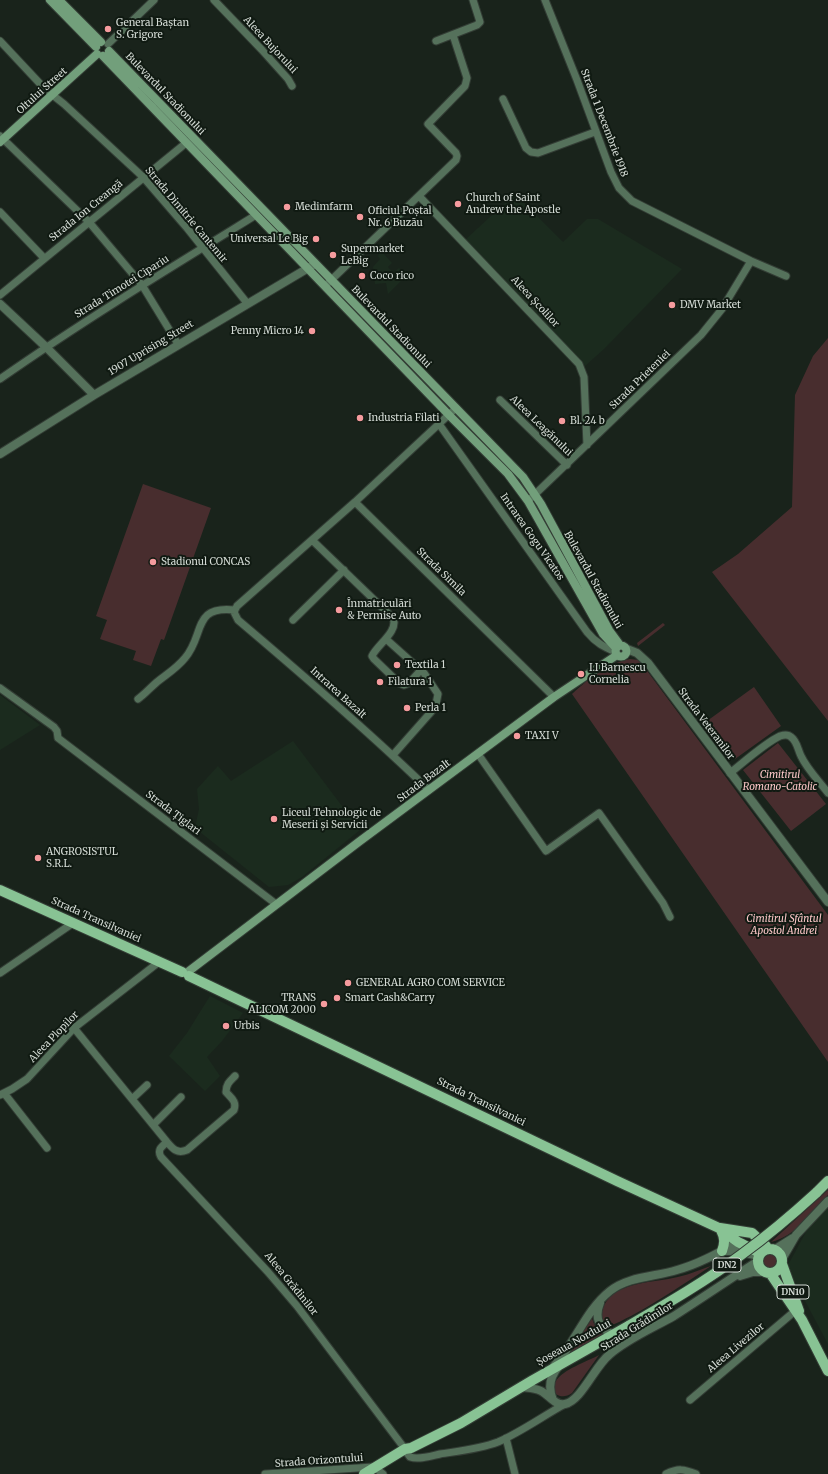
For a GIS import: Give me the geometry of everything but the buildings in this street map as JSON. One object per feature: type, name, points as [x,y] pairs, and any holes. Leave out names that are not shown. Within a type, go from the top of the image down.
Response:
[{"type":"main road","name":"Bulevardul Stadionului","points":[[50,0],[102,49],[312,266],[449,415],[508,474],[528,501],[603,634],[620,650]]},
{"type":"main road","name":"Bulevardul Stadionului","points":[[59,0],[186,143],[256,215],[312,266]]},
{"type":"main road","name":"Oltului Street","points":[[1,139],[102,49]]},
{"type":"main road","name":"Bulevardul Stadionului","points":[[328,283],[456,408],[523,477],[535,495],[620,650]]},
{"type":"main road","name":"Strada Bazalt","points":[[187,973],[276,904],[554,697],[620,650]]},
{"type":"main road","name":"Strada Transilvaniei","points":[[0,890],[159,962],[187,973],[571,1159],[720,1228],[738,1242],[764,1253]]},
{"type":"main road","name":"Șoseaua Nordului","points":[[364,1474],[377,1471],[408,1450],[461,1423],[686,1292],[741,1255],[776,1228],[828,1182]]},
{"type":"main road","points":[[720,1228],[724,1235],[725,1241],[722,1251]]},
{"type":"main road","points":[[720,1228],[752,1233],[764,1253],[760,1268],[767,1273],[776,1272],[782,1262],[781,1255],[764,1253]]},
{"type":"main road","name":"DN10","points":[[782,1262],[802,1320]]},
{"type":"main road","name":"DN10","points":[[767,1273],[802,1320],[825,1358],[828,1371]]},
{"type":"street","points":[[102,49],[154,0]]},
{"type":"street","name":"Aleea Bujorului","points":[[214,0],[281,71],[292,86]]},
{"type":"street","points":[[436,41],[478,25],[480,22],[473,0]]},
{"type":"street","name":"Strada 1 Decembrie 1918","points":[[545,0],[577,80],[595,132],[619,188],[628,198],[751,261],[786,276]]},
{"type":"street","points":[[328,283],[456,160],[456,153],[428,124],[465,86],[467,78],[453,35]]},
{"type":"street","name":"Strada Dimitrie Cantemir","points":[[0,41],[52,95],[64,104],[143,177],[247,303]]},
{"type":"street","points":[[0,49],[11,52]]},
{"type":"street","points":[[503,99],[526,148],[531,152],[538,153],[595,132]]},
{"type":"street","points":[[1,139],[89,222],[142,285],[178,344]]},
{"type":"street","name":"Strada Ion Creangă","points":[[0,295],[186,143]]},
{"type":"street","name":"Aleea Școlilor","points":[[419,196],[579,364],[584,377],[587,445]]},
{"type":"street","points":[[0,212],[44,258]]},
{"type":"street","name":"Strada Timotei Cipariu","points":[[0,379],[46,347],[142,285],[256,215]]},
{"type":"street","name":"Strada Prieteniei","points":[[528,501],[711,325],[751,261]]},
{"type":"street","name":"1907 Uprising Street","points":[[0,454],[94,394],[312,266]]},
{"type":"street","points":[[0,304],[94,394]]},
{"type":"street","name":"Aleea Leagănului","points":[[500,400],[567,465]]},
{"type":"street","points":[[138,699],[174,670],[186,657],[205,618],[215,610],[235,611],[237,606],[355,502],[456,408]]},
{"type":"street","name":"Intrarea Gogu Vicatos","points":[[439,424],[594,641],[602,646],[620,650]]},
{"type":"street","name":"Strada Simila","points":[[355,502],[554,697]]},
{"type":"street","points":[[312,540],[393,618],[394,625],[386,639],[372,656],[398,683],[404,685],[409,683],[420,671]]},
{"type":"street","points":[[293,620],[344,570]]},
{"type":"street","name":"Intrarea Bazalt","points":[[235,611],[238,620],[300,672],[393,755],[429,790]]},
{"type":"street","points":[[386,639],[427,678],[438,694],[436,704],[432,712],[393,755]]},
{"type":"street","name":"Strada Veteranilor","points":[[620,650],[640,655],[648,663],[828,902]]},
{"type":"street","name":"Strada Țiglari","points":[[0,688],[54,727],[57,731],[58,738],[276,904]]},
{"type":"street","points":[[730,773],[769,743],[780,736],[787,735],[792,737],[806,764],[828,793]]},
{"type":"street","points":[[478,754],[546,851],[600,813],[663,903],[670,917]]},
{"type":"street","points":[[0,973],[73,923]]},
{"type":"street","name":"Aleea Plopilor","points":[[2,1094],[27,1078],[74,1028],[159,962]]},
{"type":"street","points":[[74,1028],[154,1124],[167,1142],[177,1152],[187,1150],[234,1110],[235,1103],[226,1092],[226,1088],[227,1084],[235,1076]]},
{"type":"street","points":[[132,1099],[147,1085]]},
{"type":"street","points":[[2,1094],[47,1148]]},
{"type":"street","points":[[154,1124],[181,1096]]},
{"type":"street","name":"Aleea Grădinilor","points":[[167,1142],[159,1149],[160,1157],[257,1258],[408,1450]]},
{"type":"street","points":[[782,1262],[796,1235],[828,1201]]},
{"type":"street","points":[[731,1278],[764,1253],[796,1235]]},
{"type":"street","points":[[550,1371],[568,1350],[592,1309],[610,1292],[623,1284],[689,1267],[709,1259],[738,1242]]},
{"type":"street","points":[[722,1251],[764,1253]]},
{"type":"street","points":[[731,1278],[753,1272],[767,1273]]},
{"type":"street","name":"Strada Grădinilor","points":[[408,1450],[410,1457],[419,1458],[475,1448],[496,1442],[516,1433],[578,1395],[600,1363],[611,1353],[675,1315],[731,1278]]},
{"type":"street","points":[[602,1299],[598,1308],[597,1320],[600,1327],[606,1332],[614,1335]]},
{"type":"street","name":"Aleea Livezilor","points":[[690,1400],[795,1311]]},
{"type":"street","points":[[553,1401],[550,1384],[553,1374],[560,1365]]},
{"type":"street","points":[[521,1388],[542,1391],[553,1401],[565,1404]]},
{"type":"street","points":[[506,1438],[515,1474]]},
{"type":"street","points":[[666,1474],[681,1469],[696,1474]]},
{"type":"street","name":"Strada Orizontului","points":[[265,1474],[377,1471]]},
{"type":"shaded area","points":[[515,194],[563,242],[587,219],[598,219],[682,269],[604,349],[585,366],[465,240]]},
{"type":"shaded area","points":[[381,251],[392,263],[388,267],[393,273],[399,268],[406,276],[388,294],[386,283],[375,284],[373,267],[380,259],[378,256]]},
{"type":"shaded area","points":[[0,695],[40,725],[0,750]]},
{"type":"shaded area","name":"Liceul Tehnologic de Meserii și Servicii","points":[[293,741],[360,830],[302,877],[288,885],[269,887],[195,828],[199,809],[197,789],[218,766],[231,781]]},
{"type":"shaded area","points":[[210,996],[243,1013],[222,1041],[207,1057],[220,1076],[205,1091],[169,1056],[187,1033]]},
{"type":"shaded area","points":[[828,1208],[828,1344],[787,1267],[807,1230]]},
{"type":"green space","points":[[828,338],[828,721],[712,572],[738,554],[792,507],[795,395],[813,356]]},
{"type":"green space","name":"Stadionul CONCAS","points":[[143,484],[211,508],[164,640],[161,639],[151,666],[133,660],[136,651],[100,639],[107,620],[96,616]]},
{"type":"green space","points":[[663,623],[665,625],[638,646],[637,643]]},
{"type":"green space","name":"Cimitirul Sfântul Apostol Andrei","points":[[630,659],[639,660],[828,915],[828,1062],[572,694],[599,672],[613,664]]},
{"type":"green space","points":[[754,687],[781,726],[735,759],[707,721]]},
{"type":"green space","name":"Cimitirul Romano-Catolic","points":[[778,743],[826,804],[791,831],[743,770]]},
{"type":"green space","points":[[828,1190],[828,1195],[796,1229],[788,1235],[771,1242]]},
{"type":"green space","points":[[770,1254],[775,1256],[777,1261],[775,1266],[770,1268],[765,1266],[763,1261],[765,1256]]},
{"type":"green space","points":[[711,1266],[672,1292],[631,1316],[608,1326],[602,1320],[602,1311],[606,1301],[613,1294],[622,1289],[643,1283],[683,1276]]},
{"type":"green space","points":[[592,1318],[596,1328],[605,1335],[570,1353]]},
{"type":"green space","points":[[599,1355],[572,1393],[560,1396],[555,1392],[554,1385],[559,1377],[569,1370]]},
{"type":"place","name":"General Baștan S. Grigore","points":[[108,29]]},
{"type":"place","name":"Church of Saint Andrew the Apostle","points":[[458,204]]},
{"type":"place","name":"Medimfarm","points":[[287,207]]},
{"type":"place","name":"Oficiul Poștal Nr. 6 Buzău","points":[[360,217]]},
{"type":"place","name":"Universal Le Big","points":[[316,239]]},
{"type":"place","name":"Supermarket LeBig","points":[[333,255]]},
{"type":"place","name":"Coco rico","points":[[362,276]]},
{"type":"place","name":"DMV Market","points":[[672,305]]},
{"type":"place","name":"Penny Micro 14","points":[[312,331]]},
{"type":"place","name":"Industria Filati","points":[[360,418]]},
{"type":"place","name":"Bl. 24 b","points":[[562,421]]},
{"type":"place","name":"Stadionul CONCAS","points":[[153,562]]},
{"type":"place","name":"Înmatriculări & Permise Auto","points":[[339,610]]},
{"type":"place","name":"Textila 1","points":[[397,665]]},
{"type":"place","name":"I.I Barnescu Cornelia","points":[[581,674]]},
{"type":"place","name":"Filatura 1","points":[[380,682]]},
{"type":"place","name":"Perla 1","points":[[407,708]]},
{"type":"place","name":"TAXI V","points":[[517,736]]},
{"type":"place","name":"Liceul Tehnologic de Meserii și Servicii","points":[[274,819]]},
{"type":"place","name":"ANGROSISTUL S.R.L.","points":[[38,858]]},
{"type":"place","name":"GENERAL AGRO COM SERVICE","points":[[348,983]]},
{"type":"place","name":"Smart Cash&Carry","points":[[337,998]]},
{"type":"place","name":"TRANS ALICOM 2000","points":[[324,1004]]},
{"type":"place","name":"Urbis","points":[[226,1026]]}]
